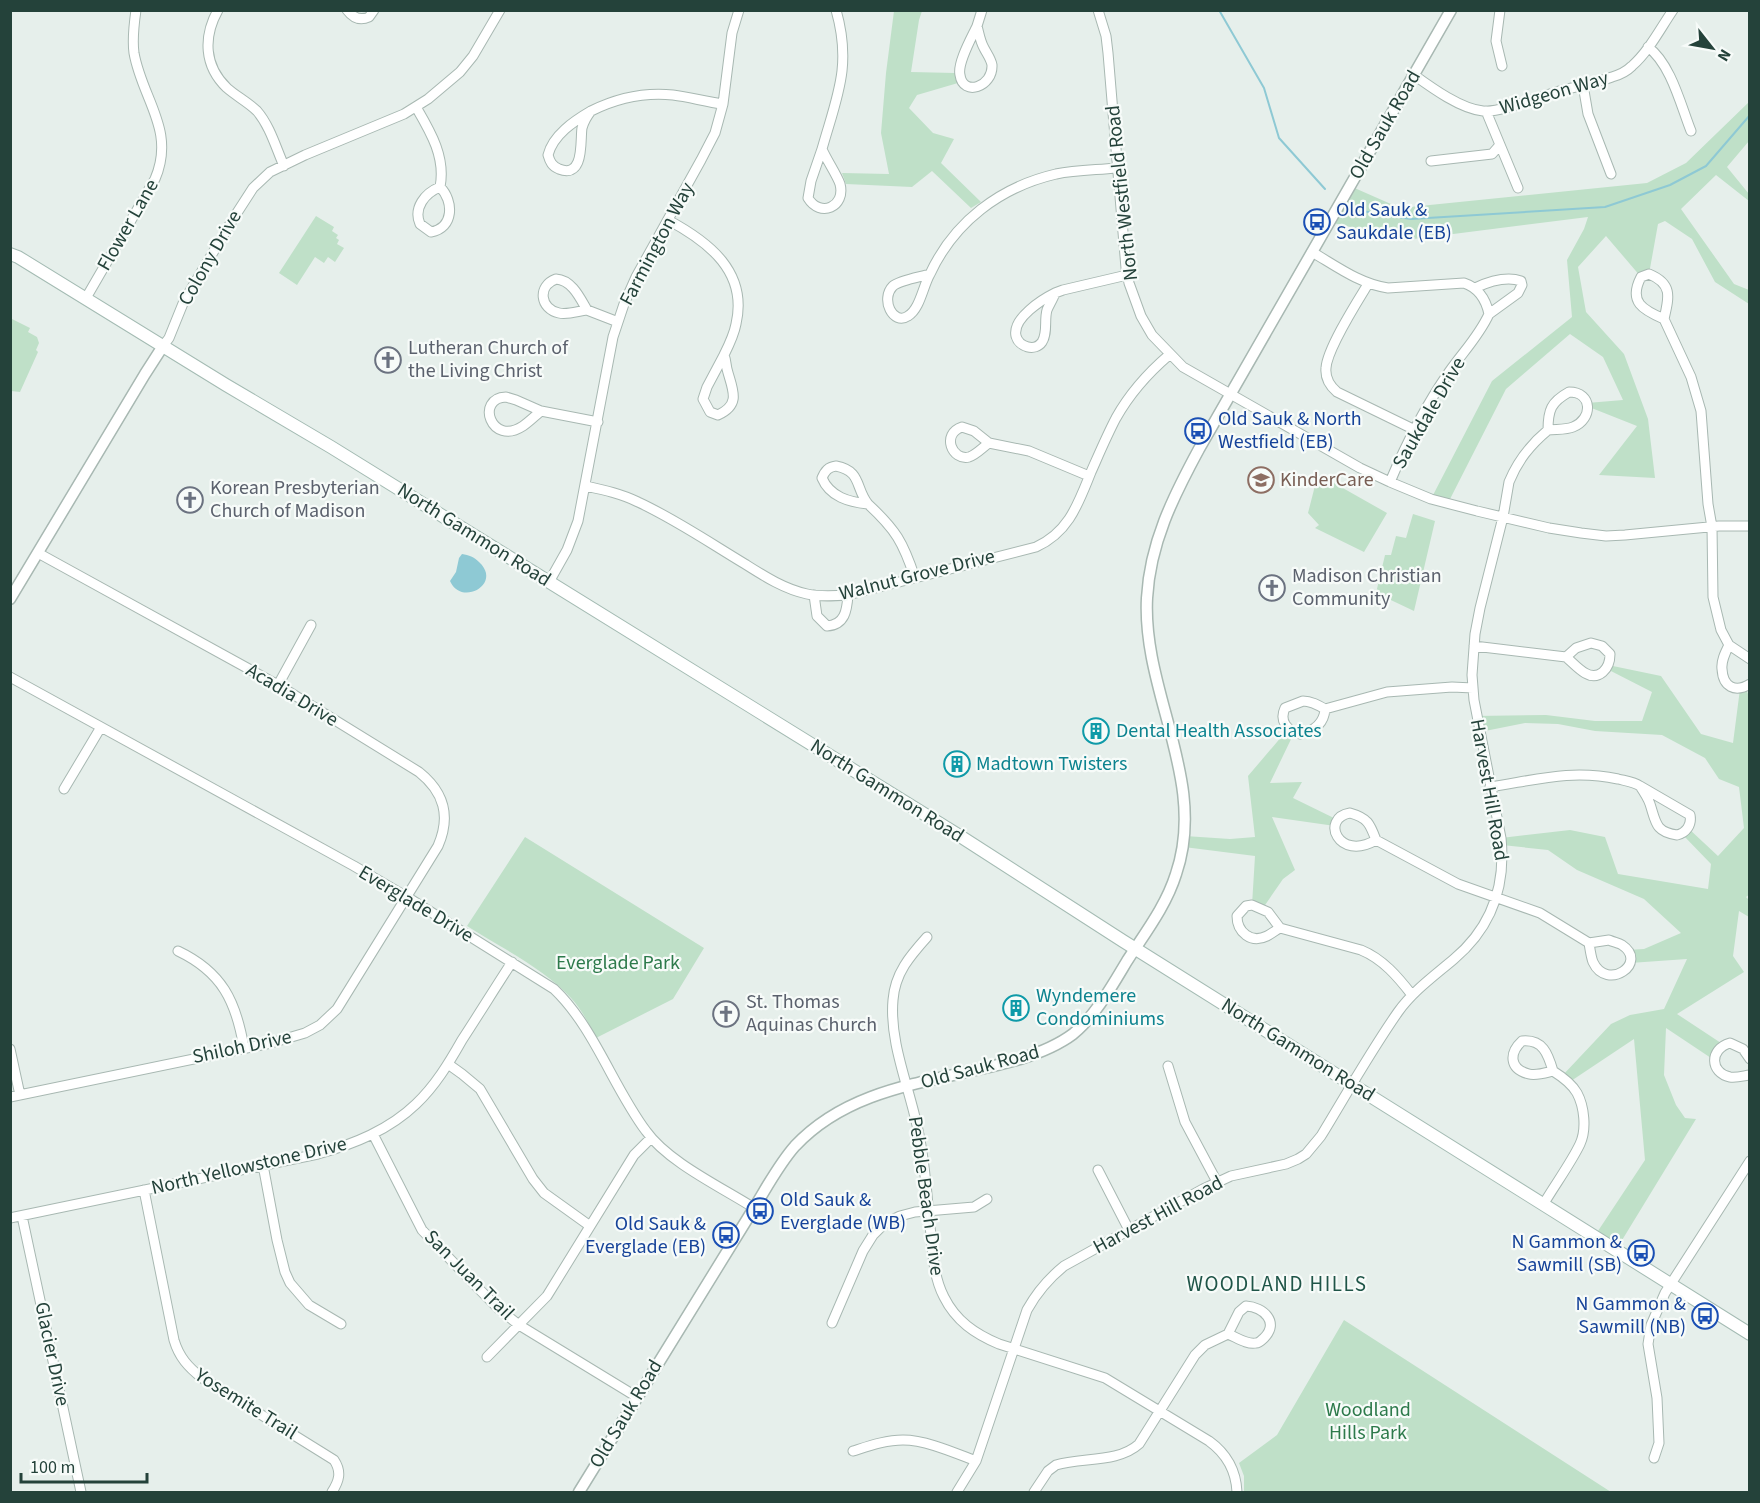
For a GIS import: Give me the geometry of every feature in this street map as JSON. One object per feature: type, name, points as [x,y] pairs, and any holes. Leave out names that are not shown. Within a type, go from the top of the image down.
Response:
[{"type":"main road","name":"North Gammon Road","points":[[13,253],[953,832],[1749,1334]]},
{"type":"street","name":"Flower Lane","points":[[86,298],[155,179],[162,159],[162,137],[134,50],[133,30],[136,10]]},
{"type":"street","points":[[218,10],[208,34],[208,55],[211,66],[221,81],[257,111],[284,166]]},
{"type":"street","points":[[347,10],[358,19],[369,17],[374,10]]},
{"type":"street","name":"Colony Drive","points":[[10,599],[169,338],[184,301],[248,194],[265,176],[305,155],[404,114],[444,86],[473,56],[500,10]]},
{"type":"street","name":"Farmington Way","points":[[549,582],[573,537],[578,521],[613,337],[636,277],[711,142],[723,104],[732,33],[739,10]]},
{"type":"street","points":[[822,149],[840,184],[836,204],[824,209],[812,204],[808,198],[811,181],[836,105],[843,72],[844,44],[836,10]]},
{"type":"street","points":[[977,26],[981,43],[992,66],[985,83],[972,87],[962,81],[959,71],[982,10]]},
{"type":"street","name":"North Westfield Road","points":[[1098,10],[1106,36],[1108,53],[1116,138],[1116,168],[1127,275],[1134,299],[1152,335],[1169,355],[1191,373],[1360,468],[1431,499],[1549,528],[1606,536],[1749,526]]},
{"type":"street","name":"Old Sauk Road","points":[[579,1492],[754,1208],[786,1158],[799,1143],[831,1116],[857,1102],[883,1093],[1006,1064],[1043,1051],[1074,1033],[1107,994],[1163,904],[1176,876],[1184,847],[1186,825],[1183,785],[1149,641],[1147,605],[1150,569],[1159,534],[1171,503],[1230,395],[1233,382],[1283,302],[1451,10]]},
{"type":"street","points":[[1500,10],[1496,41],[1503,66]]},
{"type":"street","name":"Widgeon Way","points":[[1414,75],[1468,107],[1486,111],[1510,106],[1616,76],[1631,67],[1648,47],[1673,10]]},
{"type":"street","points":[[1648,47],[1664,65],[1691,131]]},
{"type":"street","points":[[1583,85],[1588,114],[1611,174]]},
{"type":"street","points":[[591,111],[584,122],[581,136],[582,151],[576,164],[567,171],[554,166],[548,155],[552,144],[571,123],[591,111],[619,99],[648,94],[672,95],[723,104]]},
{"type":"street","points":[[416,106],[437,147],[441,176],[440,187],[447,197],[450,213],[443,228],[431,232],[420,224],[417,212],[423,200],[433,190],[440,187]]},
{"type":"street","points":[[1486,111],[1518,188]]},
{"type":"street","points":[[1431,161],[1492,154],[1499,146]]},
{"type":"street","points":[[930,274],[899,282],[893,286],[887,295],[889,310],[897,317],[908,317],[953,235],[997,197],[1032,181],[1057,174],[1116,168]]},
{"type":"street","points":[[668,220],[711,248],[727,268],[735,283],[738,317],[733,336],[703,399],[710,412],[718,415],[725,412],[735,396],[724,355]]},
{"type":"street","points":[[1312,252],[1368,284],[1388,288],[1464,283],[1472,285],[1484,298],[1489,314],[1518,293],[1522,285],[1521,281],[1503,279],[1475,288]]},
{"type":"street","points":[[1664,319],[1650,313],[1639,303],[1635,295],[1635,288],[1641,277],[1649,274],[1660,279],[1666,286],[1668,300],[1664,319],[1691,377],[1701,411],[1708,504],[1712,527],[1713,597],[1721,630],[1729,645],[1749,659]]},
{"type":"street","points":[[1055,293],[1047,310],[1043,341],[1033,348],[1027,347],[1016,336],[1018,325],[1034,305],[1055,293],[1063,290],[1127,275]]},
{"type":"street","points":[[587,310],[571,285],[562,279],[550,282],[543,289],[543,300],[554,311],[564,314],[587,310],[618,322]]},
{"type":"street","points":[[1368,284],[1331,350],[1326,368],[1327,378],[1331,387],[1338,392],[1414,430]]},
{"type":"street","name":"Saukdale Drive","points":[[1390,482],[1414,430],[1449,372],[1479,333],[1489,314]]},
{"type":"street","name":"Walnut Grove Drive","points":[[586,486],[622,495],[659,512],[787,588],[814,595],[848,595],[1035,547],[1056,535],[1072,516],[1118,415],[1141,382],[1169,355]]},
{"type":"street","points":[[1569,392],[1575,392],[1581,396],[1589,407],[1584,420],[1574,427],[1548,430],[1548,415],[1555,402],[1569,392]]},
{"type":"street","points":[[541,411],[521,428],[513,430],[501,431],[489,420],[491,404],[501,398],[516,400],[541,411],[598,422]]},
{"type":"street","name":"Harvest Hill Road","points":[[957,1492],[976,1461],[1027,1310],[1035,1294],[1048,1279],[1064,1266],[1217,1182],[1238,1174],[1290,1163],[1306,1154],[1321,1136],[1398,1012],[1412,995],[1475,938],[1488,918],[1501,882],[1503,853],[1475,708],[1472,675],[1474,646],[1480,608],[1503,517],[1509,483],[1525,452],[1548,430]]},
{"type":"street","points":[[988,443],[1029,451],[1089,476]]},
{"type":"street","points":[[868,504],[857,503],[828,490],[823,481],[825,471],[836,466],[854,474],[863,497],[901,540],[915,578]]},
{"type":"street","name":"Acadia Drive","points":[[38,552],[278,686],[429,780],[437,790],[444,814],[444,828],[442,837],[407,897]]},
{"type":"street","points":[[814,595],[817,616],[827,626],[834,626],[840,623],[844,616],[848,595]]},
{"type":"street","points":[[278,686],[310,626]]},
{"type":"street","points":[[1474,646],[1566,657],[1582,672],[1592,675],[1607,669],[1610,654],[1602,646],[1591,643],[1576,648],[1566,657]]},
{"type":"street","points":[[1729,645],[1722,660],[1721,670],[1726,683],[1736,689],[1749,684]]},
{"type":"street","name":"Everglade Drive","points":[[10,677],[354,866],[555,989],[571,1007],[651,1138],[680,1162],[754,1208]]},
{"type":"street","points":[[1325,709],[1325,714],[1318,727],[1300,734],[1288,729],[1282,719],[1285,708],[1303,701],[1309,701],[1325,709],[1387,692],[1441,687],[1473,688]]},
{"type":"street","points":[[64,789],[101,727]]},
{"type":"street","points":[[1491,787],[1580,774],[1632,782],[1640,786],[1690,815],[1691,820],[1686,831],[1677,836],[1670,835],[1658,827],[1650,801],[1640,786]]},
{"type":"street","points":[[1376,840],[1368,845],[1353,848],[1340,840],[1335,832],[1335,826],[1345,814],[1359,815],[1371,826],[1376,840],[1458,884],[1540,913],[1589,944],[1609,940],[1623,945],[1630,955],[1630,963],[1625,972],[1614,975],[1606,974],[1597,968],[1593,962],[1589,944]]},
{"type":"street","name":"Shiloh Drive","points":[[15,1096],[296,1036],[320,1024],[338,1007],[407,897]]},
{"type":"street","points":[[1280,928],[1267,936],[1254,939],[1238,927],[1237,916],[1246,906],[1257,906],[1268,912],[1280,928],[1370,954],[1391,970],[1412,995]]},
{"type":"street","name":"Pebble Beach Drive","points":[[927,937],[898,976],[893,1000],[894,1024],[919,1134],[935,1272],[939,1287],[953,1312],[973,1331],[999,1344],[1096,1374],[1160,1410],[1218,1447],[1230,1463],[1237,1492]]},
{"type":"street","points":[[178,951],[213,973],[226,992],[237,1014],[244,1048]]},
{"type":"street","name":"North Yellowstone Drive","points":[[10,1218],[338,1148],[372,1134],[405,1114],[434,1084],[512,962]]},
{"type":"street","points":[[1543,1204],[1581,1142],[1584,1114],[1577,1092],[1562,1076],[1553,1071],[1533,1074],[1522,1071],[1514,1064],[1512,1057],[1516,1047],[1522,1041],[1537,1043],[1546,1050],[1553,1071]]},
{"type":"street","points":[[1749,1059],[1743,1049],[1730,1043],[1717,1049],[1714,1054],[1716,1066],[1724,1075],[1737,1077],[1749,1075]]},
{"type":"street","points":[[10,1049],[15,1096]]},
{"type":"street","points":[[448,1064],[480,1089],[533,1179],[544,1193],[590,1226]]},
{"type":"street","points":[[1168,1066],[1185,1122],[1217,1182]]},
{"type":"street","name":"San Juan Trail","points":[[372,1134],[422,1230],[499,1309],[519,1325],[637,1397]]},
{"type":"street","points":[[487,1357],[547,1296],[634,1155],[651,1138]]},
{"type":"street","points":[[1654,1458],[1659,1443],[1657,1398],[1648,1344],[1651,1325],[1670,1284],[1749,1161]]},
{"type":"street","points":[[263,1165],[285,1272],[290,1283],[309,1305],[341,1324]]},
{"type":"street","points":[[1098,1170],[1129,1230]]},
{"type":"street","name":"Yosemite Trail","points":[[144,1190],[174,1340],[182,1358],[188,1367],[202,1378],[326,1454],[336,1463],[340,1478],[332,1492]]},
{"type":"street","points":[[832,1323],[863,1251],[873,1235],[891,1220],[915,1212],[974,1207],[987,1199]]},
{"type":"street","name":"Glacier Drive","points":[[22,1216],[81,1492]]},
{"type":"street","points":[[1034,1492],[1048,1471],[1056,1465],[1121,1454],[1139,1444],[1195,1355],[1205,1345],[1228,1334],[1239,1312],[1246,1306],[1262,1310],[1270,1321],[1267,1335],[1255,1344],[1228,1334]]},
{"type":"street","points":[[853,1451],[905,1440],[976,1461]]},
{"type":"green space","points":[[894,11],[922,11],[911,72],[955,73],[958,83],[917,95],[909,108],[933,133],[954,139],[941,163],[981,202],[971,208],[932,171],[912,187],[846,184],[842,173],[889,174],[881,133]]},
{"type":"green space","points":[[1749,102],[1749,141],[1727,167],[1749,194],[1749,201],[1716,175],[1681,209],[1734,284],[1749,290],[1749,304],[1715,282],[1692,239],[1665,221],[1658,224],[1649,274],[1641,277],[1606,236],[1578,267],[1586,312],[1624,354],[1648,419],[1655,478],[1599,475],[1637,426],[1589,407],[1587,403],[1623,400],[1603,357],[1570,334],[1506,389],[1448,503],[1431,499],[1492,381],[1572,317],[1567,260],[1588,217],[1406,240],[1329,222],[1350,186],[1400,208],[1647,183],[1686,163]]},
{"type":"green space","points":[[316,216],[334,227],[332,231],[338,235],[336,238],[339,240],[337,244],[344,248],[335,262],[328,257],[324,263],[315,257],[297,285],[279,273]]},
{"type":"green space","points":[[10,318],[30,328],[28,332],[37,337],[39,343],[36,350],[38,352],[20,392],[11,391]]},
{"type":"green space","points":[[1318,474],[1387,513],[1364,552],[1315,528],[1319,525],[1308,513]]},
{"type":"green space","points":[[1413,514],[1435,521],[1414,611],[1376,593],[1385,555],[1391,555],[1396,536],[1406,538]]},
{"type":"green space","points":[[1608,665],[1661,676],[1701,734],[1733,743],[1740,689],[1745,687],[1749,696],[1750,894],[1746,897],[1749,900],[1749,917],[1739,911],[1733,956],[1744,972],[1677,1014],[1724,1045],[1714,1060],[1666,1028],[1664,1075],[1676,1105],[1685,1118],[1696,1119],[1616,1250],[1594,1237],[1645,1160],[1634,1039],[1568,1083],[1562,1076],[1611,1024],[1630,1015],[1664,1009],[1687,959],[1630,963],[1627,950],[1644,949],[1681,933],[1644,899],[1577,870],[1548,850],[1502,845],[1501,838],[1570,830],[1605,837],[1618,874],[1708,889],[1711,864],[1682,834],[1688,828],[1718,856],[1744,828],[1739,787],[1719,779],[1705,758],[1662,735],[1595,731],[1558,724],[1525,723],[1480,732],[1476,716],[1546,715],[1595,721],[1642,721],[1652,692],[1607,669]]},
{"type":"green space","points":[[1288,729],[1294,733],[1270,783],[1302,782],[1293,798],[1338,820],[1335,826],[1272,817],[1295,870],[1283,879],[1263,908],[1252,905],[1255,856],[1184,847],[1185,836],[1230,839],[1255,837],[1248,776]]},
{"type":"green space","name":"Everglade Park","points":[[525,837],[704,948],[673,999],[596,1038],[579,1007],[560,987],[522,959],[467,926]]},
{"type":"green space","name":"Woodland Hills Park","points":[[1344,1320],[1611,1492],[1244,1492],[1244,1476],[1239,1463],[1277,1435]]},
{"type":"water","points":[[462,554],[475,559],[485,570],[486,578],[478,590],[463,592],[455,589],[450,581],[456,572]]},
{"type":"waterway","points":[[1219,10],[1264,88],[1279,138],[1325,189]]},
{"type":"waterway","points":[[1362,211],[1411,219],[1605,207],[1670,185],[1706,166],[1750,115]]},
{"type":"place","name":"Old Sauk & Saukdale (EB)","points":[[1317,222]]},
{"type":"place","name":"Lutheran Church of the Living Christ","points":[[388,360]]},
{"type":"place","name":"Old Sauk & North Westfield (EB)","points":[[1198,431]]},
{"type":"place","name":"KinderCare","points":[[1261,480]]},
{"type":"place","name":"Korean Presbyterian Church of Madison","points":[[190,500]]},
{"type":"place","name":"Madison Christian Community","points":[[1272,588]]},
{"type":"place","name":"Dental Health Associates","points":[[1096,731]]},
{"type":"place","name":"Madtown Twisters","points":[[957,764]]},
{"type":"place","name":"Wyndemere Condominiums","points":[[1016,1008]]},
{"type":"place","name":"St. Thomas Aquinas Church","points":[[726,1014]]},
{"type":"place","name":"Old Sauk & Everglade (WB)","points":[[760,1211]]},
{"type":"place","name":"Old Sauk & Everglade (EB)","points":[[726,1235]]},
{"type":"place","name":"N Gammon & Sawmill (SB)","points":[[1641,1253]]},
{"type":"place","name":"N Gammon & Sawmill (NB)","points":[[1705,1316]]},
{"type":"district","name":"WOODLAND HILLS","points":[[1277,1284]]}]
